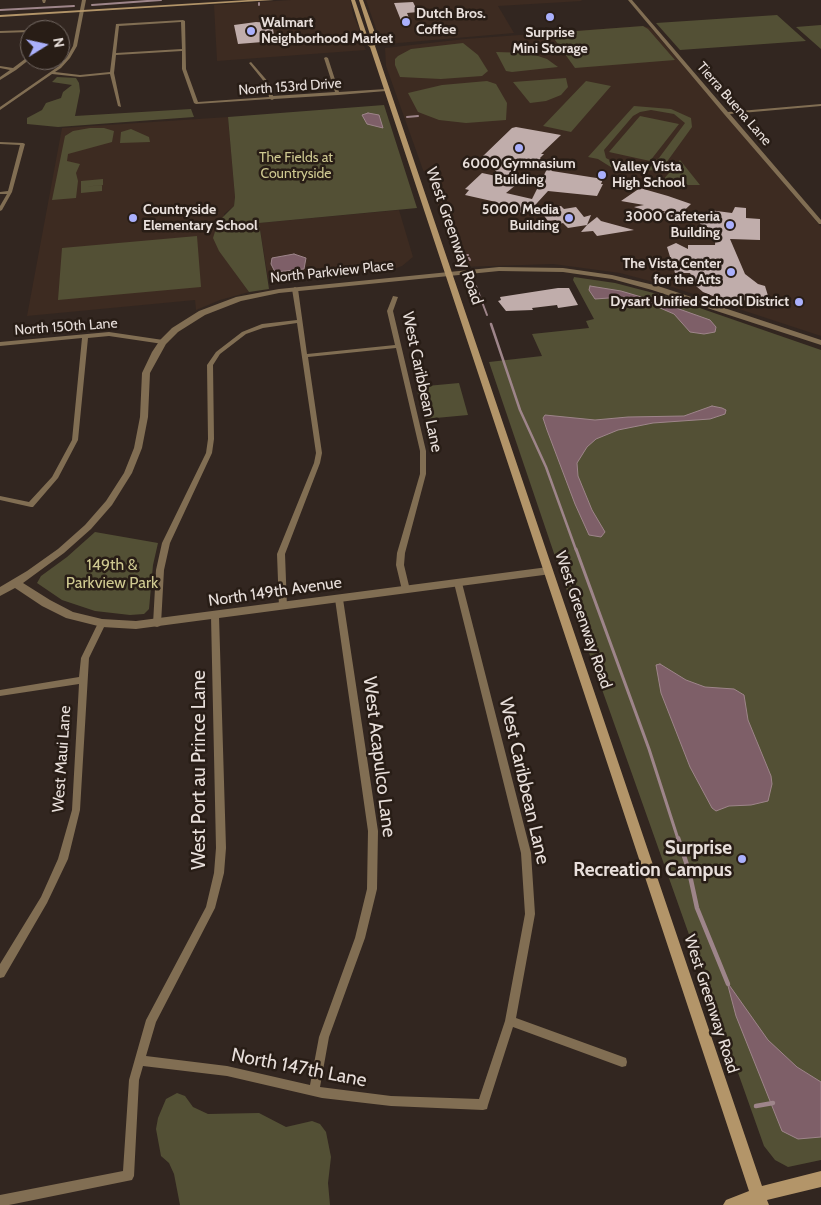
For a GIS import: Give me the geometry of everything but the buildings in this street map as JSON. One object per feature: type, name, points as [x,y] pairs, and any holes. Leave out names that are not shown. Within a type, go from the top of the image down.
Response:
[{"type":"main road","points":[[221,2],[229,0]]},
{"type":"main road","points":[[0,16],[272,0]]},
{"type":"main road","name":"West Greenway Road","points":[[353,0],[367,42],[372,46],[759,1200]]},
{"type":"main road","name":"West Greenway Road","points":[[361,0],[375,41],[372,46]]},
{"type":"main road","points":[[731,1205],[759,1200],[821,1179]]},
{"type":"street","points":[[0,109],[51,73],[69,57],[74,49],[84,0]]},
{"type":"street","name":"Tierra Buena Lane","points":[[630,0],[821,223]]},
{"type":"street","points":[[114,54],[184,50],[183,21],[117,25],[112,73],[120,106]]},
{"type":"street","points":[[0,32],[20,31]]},
{"type":"street","name":"North 153rd Drive","points":[[184,50],[184,68],[196,103],[386,90]]},
{"type":"street","points":[[326,58],[338,94]]},
{"type":"street","points":[[251,63],[268,84],[272,99]]},
{"type":"street","points":[[0,79],[20,65]]},
{"type":"street","points":[[0,67],[15,69]]},
{"type":"street","points":[[51,73],[80,76],[112,73]]},
{"type":"street","points":[[726,113],[821,105]]},
{"type":"street","points":[[0,143],[23,144],[10,192],[0,210]]},
{"type":"street","points":[[0,193],[10,192]]},
{"type":"street","name":"North Parkview Place","points":[[0,592],[72,542],[109,503],[134,459],[141,439],[146,373],[151,360],[163,342],[192,319],[221,304],[260,294],[295,289],[525,268],[563,270],[612,277],[667,291],[821,343]]},
{"type":"street","points":[[282,606],[282,549],[317,463],[319,453],[295,289]]},
{"type":"street","name":"West Caribbean Lane","points":[[395,297],[390,311],[423,451],[423,474],[402,542],[400,565],[406,590]]},
{"type":"street","points":[[157,624],[160,570],[166,543],[209,454],[211,439],[210,365],[218,353],[244,333],[262,326],[300,321]]},
{"type":"street","name":"North 150th Lane","points":[[0,344],[84,336],[123,335],[163,342]]},
{"type":"street","points":[[0,498],[31,505],[54,478],[75,440],[84,336]]},
{"type":"street","points":[[305,356],[399,346]]},
{"type":"street","name":"North 149th Avenue","points":[[15,583],[58,610],[102,623],[125,625],[157,624],[548,571]]},
{"type":"street","name":"West Caribbean Lane","points":[[458,583],[526,853],[530,914],[510,1021],[483,1105]]},
{"type":"street","name":"West Acapulco Lane","points":[[314,1092],[324,1037],[360,938],[372,889],[373,831],[339,599]]},
{"type":"street","name":"West Port au Prince Lane","points":[[0,1201],[128,1176],[134,1080],[151,1020],[210,908],[219,873],[221,848],[215,616]]},
{"type":"street","name":"West Maui Lane","points":[[0,973],[44,900],[63,859],[76,810],[85,658],[102,623]]},
{"type":"street","points":[[0,694],[83,680]]},
{"type":"street","points":[[510,1021],[622,1062]]},
{"type":"street","name":"North 147th Lane","points":[[140,1060],[227,1072],[314,1092],[391,1101],[483,1105]]},
{"type":"shaded area","points":[[291,0],[350,0],[353,15],[359,28],[359,37],[366,50],[217,61],[214,5]]},
{"type":"shaded area","points":[[366,0],[582,1],[498,6],[514,33],[387,44],[381,43]]},
{"type":"shaded area","name":"Valley Vista High School","points":[[643,26],[651,28],[821,227],[821,336],[669,286],[620,273],[553,264],[462,267],[456,264],[430,180],[423,170],[386,66],[385,48],[465,39]]},
{"type":"shaded area","points":[[368,113],[379,115],[383,128],[367,124],[362,115]]},
{"type":"shaded area","name":"Countryside Elementary School","points":[[228,117],[235,197],[234,206],[224,214],[236,274],[249,292],[220,300],[196,310],[195,300],[27,316],[62,128]]},
{"type":"shaded area","points":[[399,210],[413,257],[402,266],[394,269],[271,280],[268,278],[259,223]]},
{"type":"shaded area","points":[[294,254],[306,258],[304,269],[275,272],[271,264],[272,258]]},
{"type":"shaded area","points":[[590,286],[621,291],[710,320],[716,327],[715,332],[704,334],[690,332],[674,314],[644,301],[623,297],[595,299],[589,290]]},
{"type":"shaded area","points":[[712,406],[726,410],[725,414],[710,419],[653,423],[618,430],[596,439],[587,447],[577,463],[578,476],[592,510],[605,532],[601,537],[589,535],[547,430],[543,418],[545,415],[595,420],[628,417],[684,416]]},
{"type":"shaded area","points":[[660,664],[686,680],[705,687],[734,689],[744,695],[748,720],[771,776],[772,784],[768,801],[751,805],[729,806],[716,811],[712,808],[690,767],[661,693],[656,665]]},
{"type":"shaded area","points":[[727,982],[768,1040],[797,1067],[821,1082],[821,1137],[798,1139],[782,1131],[736,1016]]},
{"type":"green space","points":[[777,15],[806,41],[680,50],[656,23]]},
{"type":"green space","points":[[821,25],[821,49],[796,27]]},
{"type":"green space","points":[[643,26],[648,29],[675,60],[575,68],[550,33]]},
{"type":"green space","points":[[463,43],[478,55],[488,71],[482,76],[441,79],[400,77],[395,65],[395,59],[398,56],[411,49]]},
{"type":"green space","points":[[496,52],[529,53],[547,59],[558,67],[506,71]]},
{"type":"green space","points":[[57,77],[76,78],[79,83],[80,91],[75,116],[191,109],[194,117],[58,127],[27,124],[27,118],[42,110],[46,103],[61,98],[63,92],[72,85],[52,82]]},
{"type":"green space","points":[[566,78],[568,87],[561,95],[546,101],[530,103],[513,82]]},
{"type":"green space","points":[[487,81],[496,84],[507,103],[506,120],[466,123],[439,120],[418,112],[408,93],[442,85]]},
{"type":"green space","points":[[586,81],[611,86],[571,132],[543,126]]},
{"type":"green space","name":"The Fields at Countryside","points":[[384,105],[417,208],[259,223],[269,289],[249,292],[219,251],[213,238],[218,222],[234,206],[235,197],[228,117]]},
{"type":"green space","points":[[634,106],[671,109],[691,118],[692,127],[666,163],[655,170],[632,172],[614,169],[598,159],[588,157]],"holes":[[[651,110],[674,114],[685,123],[659,158],[649,165],[632,167],[619,165],[606,158],[604,150],[633,116],[640,112]]]},
{"type":"green space","points":[[640,116],[679,124],[650,161],[609,152]]},
{"type":"green space","points":[[104,128],[114,131],[112,142],[68,154],[67,161],[80,164],[76,173],[78,181],[76,198],[52,200],[65,136],[73,131]]},
{"type":"green space","points":[[131,129],[149,137],[150,142],[120,143],[121,132]]},
{"type":"green space","points":[[680,160],[700,185],[678,185],[663,180]]},
{"type":"green space","points":[[103,179],[102,191],[81,193],[81,181]]},
{"type":"green space","points":[[197,236],[201,287],[58,300],[62,248]]},
{"type":"green space","name":"Surprise Recreation Campus","points":[[574,277],[615,283],[665,296],[821,350],[821,1160],[788,1167],[775,1160],[764,1146],[560,571],[489,362],[542,356],[532,334],[589,328],[586,321],[594,319],[573,280]]},
{"type":"green space","points":[[459,383],[468,415],[425,419],[416,387]]},
{"type":"green space","name":"149th & Parkview Park","points":[[95,532],[158,543],[153,565],[149,609],[144,614],[130,615],[95,611],[62,600],[37,583],[41,576],[67,557]]},
{"type":"green space","points":[[177,1093],[185,1096],[193,1107],[208,1114],[259,1113],[286,1127],[312,1121],[320,1124],[326,1132],[331,1157],[328,1183],[330,1205],[180,1205],[174,1174],[169,1163],[161,1156],[156,1129],[158,1118],[166,1099]]},
{"type":"waterway","points":[[92,5],[161,0]]},
{"type":"waterway","points":[[0,10],[74,6]]},
{"type":"waterway","points":[[379,38],[389,37]]},
{"type":"waterway","points":[[353,41],[359,42]]},
{"type":"waterway","points":[[407,117],[418,116]]},
{"type":"waterway","points":[[455,256],[468,255]]},
{"type":"waterway","points":[[476,286],[487,315]]},
{"type":"waterway","points":[[491,324],[520,410],[546,467],[576,550]]},
{"type":"waterway","points":[[576,549],[649,749],[678,839]]},
{"type":"waterway","points":[[678,838],[689,871],[697,908],[728,984]]},
{"type":"waterway","points":[[756,1106],[773,1103]]},
{"type":"place","name":"Surprise Mini Storage","points":[[550,17]]},
{"type":"place","name":"Dutch Bros. Coffee","points":[[406,22]]},
{"type":"place","name":"Walmart Neighborhood Market","points":[[251,31]]},
{"type":"place","name":"6000 Gymnasium Building","points":[[519,148]]},
{"type":"place","name":"Valley Vista High School","points":[[602,175]]},
{"type":"place","name":"Countryside Elementary School","points":[[133,218]]},
{"type":"place","name":"5000 Media Building","points":[[569,218]]},
{"type":"place","name":"3000 Cafeteria Building","points":[[730,225]]},
{"type":"place","name":"The Vista Center for the Arts","points":[[731,272]]},
{"type":"place","name":"Dysart Unified School District","points":[[799,302]]},
{"type":"place","name":"Surprise Recreation Campus","points":[[742,859]]}]
